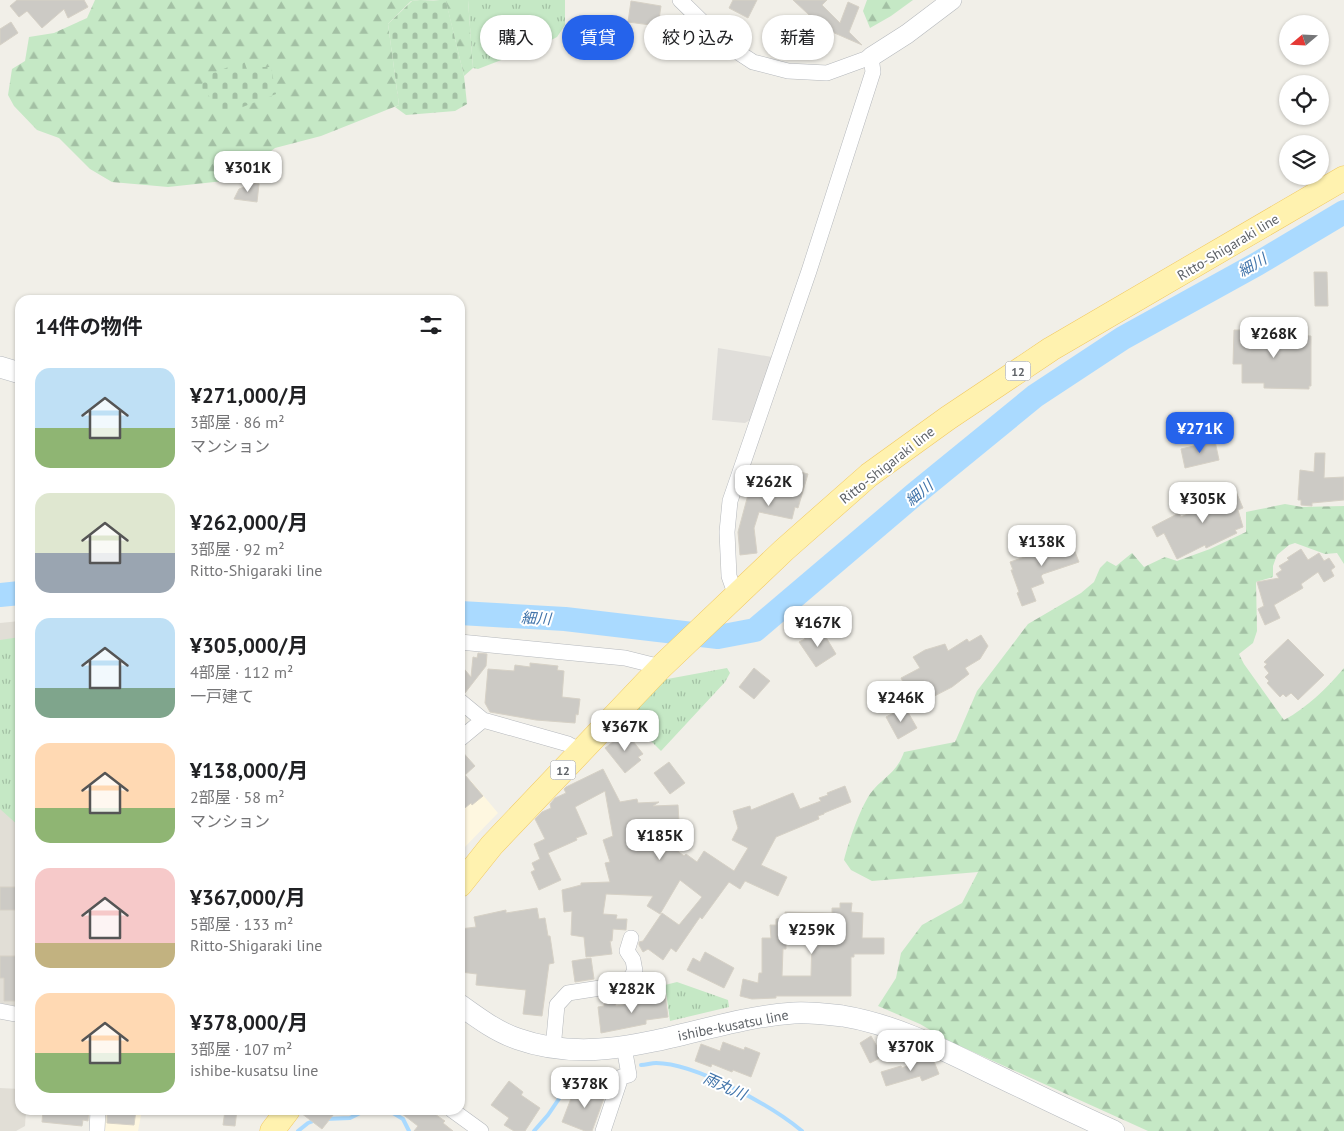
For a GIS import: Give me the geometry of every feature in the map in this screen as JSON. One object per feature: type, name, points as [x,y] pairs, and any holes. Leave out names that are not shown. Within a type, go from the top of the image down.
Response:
[{"type":"main road","name":"Ritto-Shigaraki line","points":[[465,879],[492,845],[666,663],[784,550],[870,475],[948,418],[1051,349],[1344,178]]},
{"type":"main road","points":[[0,367],[15,372]]},
{"type":"main road","name":"ishibe-kusatsu line","points":[[465,1009],[487,1024],[518,1039],[553,1049],[596,1050],[643,1044],[746,1020],[793,1013],[844,1016],[884,1026],[956,1056],[1114,1131]]},
{"type":"main road","points":[[272,1131],[284,1115]]},
{"type":"street","points":[[680,0],[724,43],[753,62],[788,71],[827,73],[871,57],[907,34],[952,0]]},
{"type":"street","points":[[730,602],[727,532],[730,501],[809,271],[873,72],[871,57]]},
{"type":"street","points":[[465,642],[666,663]]},
{"type":"street","points":[[465,705],[484,720],[568,744],[581,751]]},
{"type":"street","points":[[465,735],[484,720]]},
{"type":"street","points":[[553,1049],[557,1004],[568,993],[626,984],[635,971],[633,960],[627,951],[631,938]]},
{"type":"street","points":[[0,1011],[15,1014]]},
{"type":"street","points":[[603,1131],[621,1077],[629,1075],[624,1047]]},
{"type":"street","points":[[97,1131],[98,1115]]},
{"type":"street","points":[[459,1115],[481,1131]]},
{"type":"shaded area","points":[[718,348],[772,357],[750,420],[745,423],[712,420]]},
{"type":"shaded area","points":[[15,622],[15,1006],[0,1003],[0,623]]},
{"type":"shaded area","points":[[471,781],[498,813],[465,847],[465,786]]},
{"type":"shaded area","points":[[0,1088],[15,1089],[15,1115],[26,1115],[25,1126],[16,1131],[0,1131]]},
{"type":"shaded area","points":[[103,1115],[141,1115],[138,1131],[101,1131]]},
{"type":"green space","points":[[95,0],[420,0],[411,1],[388,24],[399,105],[321,136],[275,148],[233,180],[168,187],[112,182],[90,169],[59,138],[37,130],[14,106],[8,95],[12,69],[25,61],[29,37],[54,33],[87,18]]},
{"type":"green space","points":[[433,0],[468,0],[473,68],[464,76],[446,2]]},
{"type":"green space","points":[[468,0],[565,0],[565,15],[562,15],[562,30],[557,37],[552,40],[552,15],[480,15],[480,60],[501,60],[478,69],[473,68]]},
{"type":"green space","points":[[867,0],[913,0],[870,28],[863,11]]},
{"type":"green space","points":[[412,1],[446,1],[464,76],[467,104],[455,111],[406,115],[395,107],[399,105],[388,24]]},
{"type":"green space","points":[[244,61],[248,72],[259,67],[271,67],[276,94],[225,114],[200,86],[213,73]]},
{"type":"green space","points":[[1285,504],[1302,507],[1344,506],[1344,564],[1337,553],[1325,554],[1295,543],[1289,545],[1277,555],[1273,566],[1273,577],[1256,582],[1257,631],[1253,643],[1239,654],[1244,664],[1284,720],[1316,697],[1344,668],[1344,1131],[1148,1131],[949,1041],[920,1024],[878,1006],[896,978],[901,953],[922,925],[962,903],[978,872],[872,881],[851,870],[844,860],[855,826],[870,794],[893,771],[904,752],[955,742],[977,691],[1028,624],[1081,593],[1094,582],[1100,568],[1107,561],[1116,566],[1132,553],[1144,567],[1165,557],[1177,561],[1210,549],[1246,532],[1246,512]]},
{"type":"green space","points":[[15,638],[15,822],[0,809],[0,640]]},
{"type":"green space","points":[[727,668],[730,673],[725,682],[661,751],[626,716],[662,680]]},
{"type":"green space","points":[[677,982],[728,1000],[729,1007],[670,1021],[665,985]]},
{"type":"building","points":[[17,0],[84,0],[88,7],[68,18],[64,9],[42,28],[27,11],[19,17],[10,6]]},
{"type":"building","points":[[733,0],[757,0],[750,15],[742,15],[729,8]]},
{"type":"building","points":[[793,0],[827,0],[822,5],[832,15],[809,15]]},
{"type":"building","points":[[631,1],[661,6],[660,15],[644,15],[644,24],[634,23],[634,15],[629,15]]},
{"type":"building","points":[[848,2],[859,7],[849,32],[862,45],[834,33],[834,17],[840,23]]},
{"type":"building","points":[[11,22],[18,33],[0,45],[0,29]]},
{"type":"building","points":[[250,183],[259,184],[257,202],[234,199],[239,189]]},
{"type":"building","points":[[1314,272],[1327,272],[1328,306],[1315,306]]},
{"type":"building","points":[[1234,330],[1249,330],[1249,333],[1311,336],[1311,386],[1309,386],[1309,389],[1264,388],[1264,383],[1242,383],[1242,364],[1233,364]]},
{"type":"building","points":[[1215,441],[1219,460],[1185,468],[1181,449]]},
{"type":"building","points":[[1315,453],[1325,453],[1324,478],[1344,477],[1344,500],[1312,503],[1312,506],[1301,505],[1301,500],[1298,500],[1300,470],[1314,472]]},
{"type":"building","points":[[793,470],[808,474],[798,508],[795,507],[792,519],[759,512],[754,528],[757,553],[740,555],[738,532],[752,480],[784,487],[785,484],[789,485]]},
{"type":"building","points":[[1234,487],[1243,508],[1238,510],[1243,527],[1235,530],[1237,533],[1206,548],[1205,545],[1177,559],[1164,533],[1157,537],[1152,527],[1179,513],[1181,517],[1205,506],[1202,503],[1213,494],[1214,496]]},
{"type":"building","points":[[1068,534],[1079,562],[1043,574],[1041,576],[1044,583],[1031,588],[1036,601],[1022,606],[1010,562],[1051,548],[1048,541]]},
{"type":"building","points":[[1301,549],[1308,560],[1319,553],[1324,561],[1329,558],[1335,567],[1331,570],[1334,576],[1324,582],[1318,572],[1301,584],[1303,588],[1274,605],[1280,618],[1265,625],[1258,609],[1264,606],[1257,582],[1279,578],[1276,574],[1282,570],[1279,566]]},
{"type":"building","points":[[821,629],[836,654],[816,667],[799,642],[805,639],[804,637]]},
{"type":"building","points":[[981,635],[988,646],[980,659],[965,668],[969,674],[952,687],[915,706],[901,678],[920,668],[913,657],[925,650],[945,644],[948,651],[967,639],[969,642]]},
{"type":"building","points":[[1288,639],[1324,675],[1298,700],[1291,693],[1286,697],[1283,694],[1280,697],[1267,683],[1269,681],[1265,677],[1269,673],[1264,667],[1267,664],[1264,662]]},
{"type":"building","points":[[478,653],[487,654],[486,666],[465,693],[465,670],[471,677],[473,657],[477,658]]},
{"type":"building","points":[[530,663],[558,666],[557,670],[564,671],[562,697],[580,699],[575,723],[536,720],[490,712],[485,703],[488,669],[514,671],[515,665],[530,667]]},
{"type":"building","points":[[754,668],[770,681],[754,699],[739,687]]},
{"type":"building","points":[[905,707],[917,728],[898,739],[886,717]]},
{"type":"building","points":[[626,732],[643,754],[638,757],[641,760],[625,773],[605,748]]},
{"type":"building","points":[[465,755],[475,766],[465,775]]},
{"type":"building","points":[[669,762],[685,783],[670,794],[654,773]]},
{"type":"building","points":[[603,769],[620,802],[637,799],[638,803],[659,802],[653,806],[678,805],[679,822],[641,823],[659,860],[670,845],[684,856],[686,854],[697,862],[704,851],[734,871],[748,848],[732,840],[738,828],[733,811],[750,806],[751,810],[793,793],[800,809],[821,801],[819,798],[845,786],[851,802],[818,816],[819,819],[776,837],[761,865],[787,877],[778,896],[745,881],[740,889],[729,882],[702,919],[700,917],[676,952],[671,948],[663,960],[648,949],[643,952],[639,942],[643,941],[662,913],[679,925],[702,897],[680,880],[660,914],[647,906],[653,896],[606,894],[603,914],[617,915],[616,919],[627,919],[626,930],[613,929],[612,941],[610,941],[612,954],[586,957],[584,937],[571,935],[572,911],[564,912],[562,890],[581,885],[581,883],[610,882],[605,863],[610,862],[603,840],[613,836],[605,791],[575,807],[587,834],[548,853],[561,880],[539,890],[531,872],[535,870],[532,863],[540,859],[534,844],[545,839],[535,819],[542,812],[551,808],[550,804],[555,798],[566,793],[564,789],[566,787]]},
{"type":"building","points":[[465,775],[483,796],[472,805],[471,803],[465,808]]},
{"type":"building","points":[[0,887],[15,887],[15,910],[0,910]]},
{"type":"building","points":[[840,903],[852,903],[851,912],[863,913],[862,938],[884,938],[884,954],[854,954],[854,957],[851,957],[851,996],[776,996],[776,998],[752,999],[740,996],[743,979],[758,983],[759,973],[762,973],[762,938],[771,938],[770,925],[776,925],[776,919],[785,918],[785,912],[832,913],[832,908],[840,908]],"holes":[[[786,934],[812,935],[811,976],[782,976],[783,949],[786,949]]]},
{"type":"building","points":[[537,908],[539,919],[545,918],[554,963],[549,964],[542,1016],[523,1014],[526,990],[476,985],[477,974],[465,973],[465,928],[476,927],[474,917],[506,910],[506,913]]},
{"type":"building","points":[[705,952],[734,968],[724,988],[687,970],[693,958],[700,962]]},
{"type":"building","points":[[0,956],[15,956],[15,1001],[4,1001],[4,978],[0,978]]},
{"type":"building","points":[[591,958],[594,979],[575,982],[572,961]]},
{"type":"building","points":[[665,994],[668,1017],[646,1020],[646,1024],[601,1033],[598,1007],[615,1002],[616,1006],[650,1001],[650,996]]},
{"type":"building","points":[[871,1036],[879,1050],[877,1051],[880,1058],[870,1063],[860,1043]]},
{"type":"building","points":[[723,1042],[744,1050],[745,1047],[760,1053],[751,1077],[712,1064],[711,1067],[695,1061],[701,1044],[720,1051]]},
{"type":"building","points":[[929,1057],[933,1059],[939,1074],[922,1081],[920,1076],[886,1086],[881,1072],[901,1066],[902,1068]]},
{"type":"building","points":[[509,1081],[523,1092],[521,1095],[540,1108],[525,1131],[514,1131],[504,1125],[509,1118],[491,1105]]},
{"type":"building","points":[[596,1085],[607,1090],[592,1131],[585,1131],[562,1122],[575,1088],[593,1094]]},
{"type":"building","points":[[43,1115],[89,1115],[88,1121],[83,1120],[82,1126],[42,1122]]},
{"type":"building","points":[[107,1115],[135,1115],[134,1125],[107,1123]]},
{"type":"building","points":[[224,1115],[236,1115],[235,1126],[223,1125]]},
{"type":"building","points":[[304,1115],[333,1115],[322,1129]]},
{"type":"building","points":[[404,1115],[436,1115],[445,1121],[443,1123],[453,1131],[414,1131],[418,1126]]},
{"type":"waterway","name":"細川","points":[[465,613],[565,619],[718,637],[755,630],[915,494],[1035,396],[1123,338],[1257,264],[1344,212]]},
{"type":"waterway","name":"細川","points":[[0,595],[15,594]]},
{"type":"waterway","name":"雨丸川","points":[[641,1065],[656,1063],[672,1065],[711,1078],[753,1098],[802,1131]]},
{"type":"waterway","name":"雨丸川","points":[[534,1131],[548,1115],[571,1081],[583,1073],[609,1070]]},
{"type":"waterway","name":"雨丸川","points":[[325,1119],[350,1118],[356,1115]]},
{"type":"waterway","name":"雨丸川","points":[[396,1115],[403,1119],[409,1131]]},
{"type":"waterway","name":"雨丸川","points":[[298,1131],[308,1123],[316,1120]]}]
